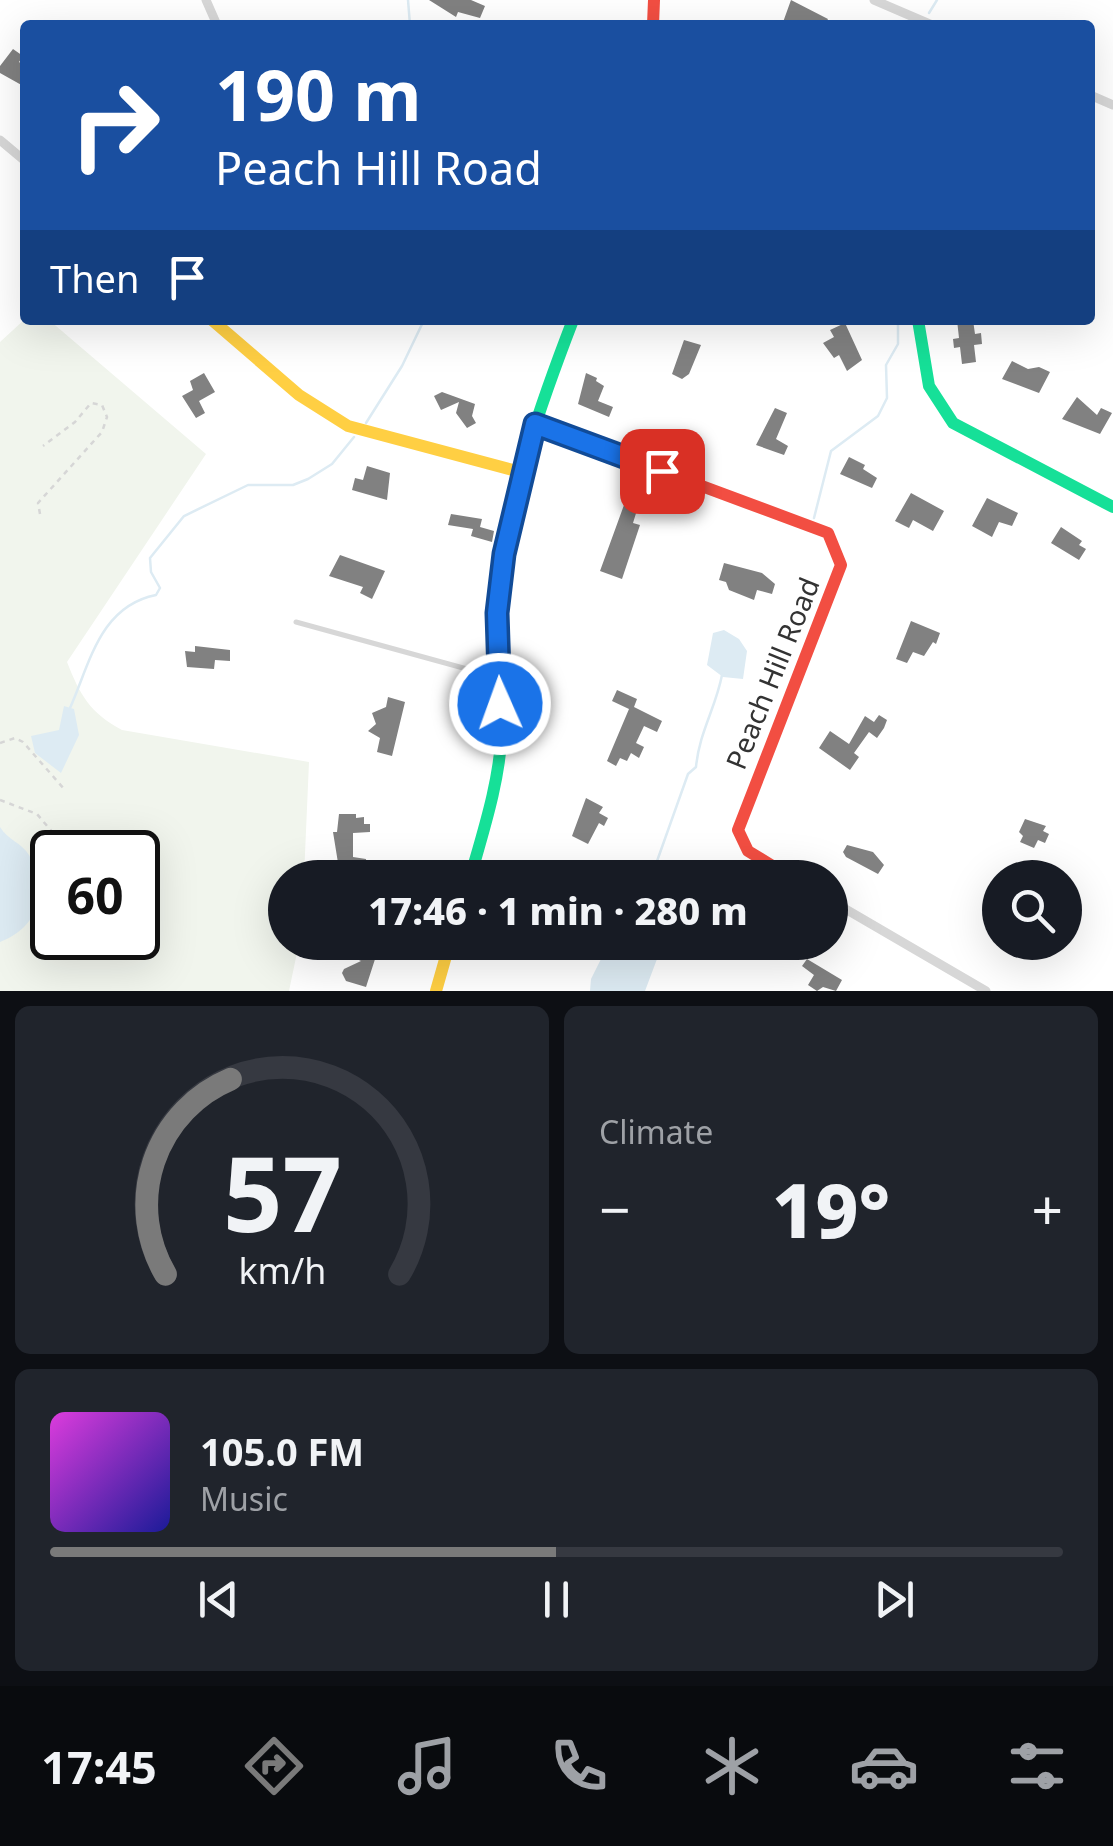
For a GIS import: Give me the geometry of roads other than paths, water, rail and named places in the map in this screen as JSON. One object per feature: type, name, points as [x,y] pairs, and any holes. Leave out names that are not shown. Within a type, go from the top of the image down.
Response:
[{"type":"street","points":[[874,0],[920,20]]},
{"type":"street","points":[[0,140],[20,157]]},
{"type":"street","points":[[218,325],[299,394],[348,426],[524,472]]},
{"type":"street","points":[[475,860],[488,819],[501,743],[497,613],[504,554],[535,424],[571,325]]},
{"type":"street","points":[[919,325],[929,386],[953,423],[1113,506]]},
{"type":"street","name":"Peach Hill Road","points":[[535,424],[828,533],[842,565],[738,830],[748,851],[763,860]]},
{"type":"street","points":[[848,910],[986,991]]},
{"type":"street","points":[[436,991],[445,960]]},
{"type":"lane","points":[[296,622],[499,677]]},
{"type":"waterway","points":[[408,0],[410,20]]},
{"type":"waterway","points":[[929,13],[937,0]]},
{"type":"waterway","points":[[366,423],[402,366],[422,325]]},
{"type":"waterway","points":[[814,518],[831,451],[878,416],[887,398],[886,365],[898,344],[898,325]]},
{"type":"waterway","points":[[70,708],[91,655],[109,624],[137,601],[156,595],[160,588],[151,572],[150,558],[184,516],[248,485],[293,485],[308,479],[332,464],[354,437]]},
{"type":"waterway","points":[[657,860],[688,774],[696,767],[722,675]]}]
